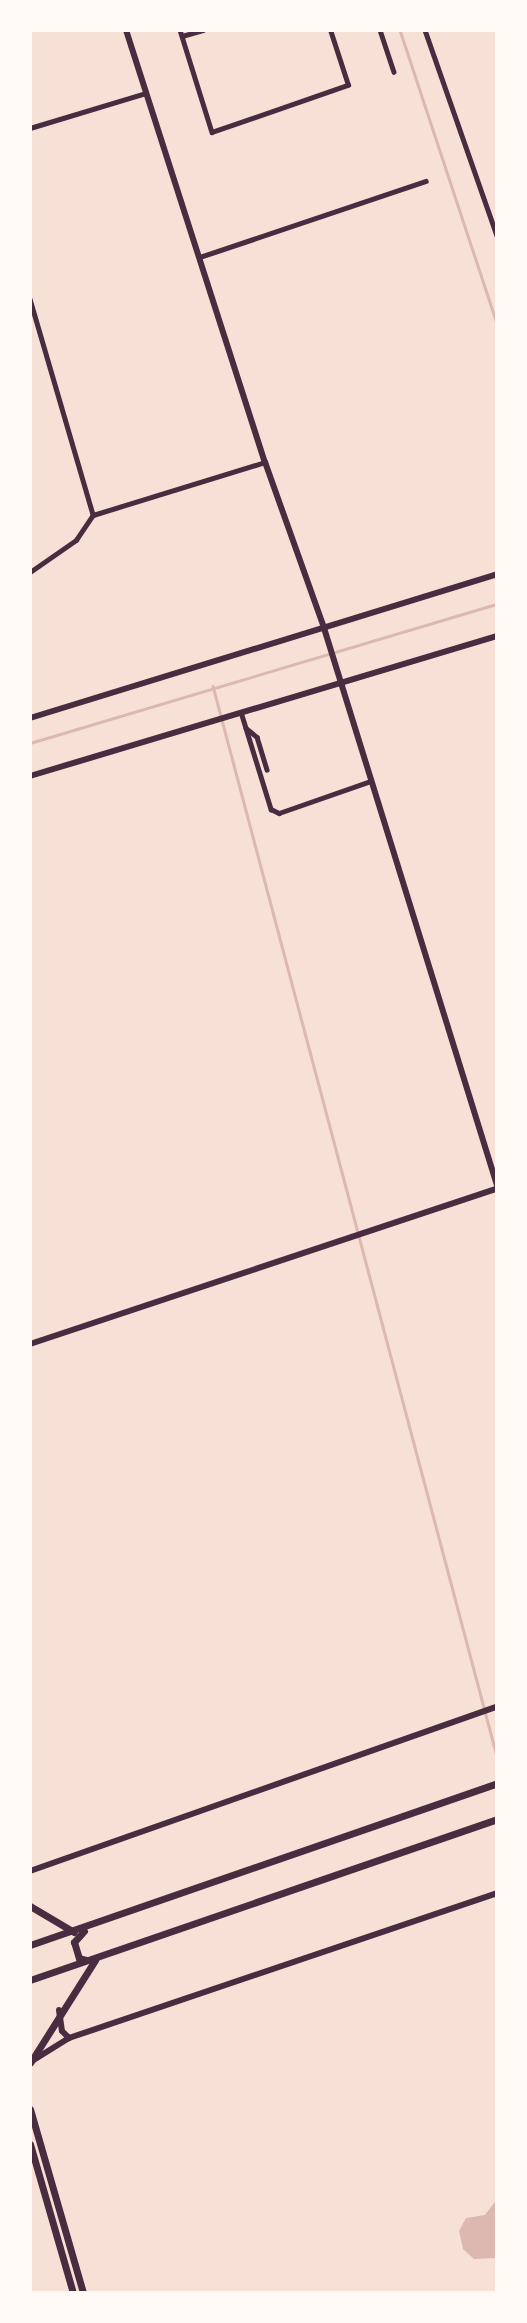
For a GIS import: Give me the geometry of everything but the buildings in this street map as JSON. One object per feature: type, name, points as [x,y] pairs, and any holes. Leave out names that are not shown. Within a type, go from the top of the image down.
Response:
[{"type":"main road","points":[[30,1945],[74,1932],[497,1783]]},
{"type":"main road","points":[[30,1980],[497,1819]]},
{"type":"main road","points":[[30,1906],[74,1932]]},
{"type":"main road","points":[[88,1961],[79,1958],[74,1942],[91,1926]]},
{"type":"main road","points":[[30,2063],[59,2010],[97,1958]]},
{"type":"main road","points":[[30,2109],[83,2293]]},
{"type":"main road","points":[[30,2144],[73,2293]]},
{"type":"street","points":[[30,1344],[497,1187],[324,628],[264,462],[126,30]]},
{"type":"street","points":[[180,30],[212,132],[348,85],[330,30]]},
{"type":"street","points":[[182,36],[203,30]]},
{"type":"street","points":[[380,30],[394,72]]},
{"type":"street","points":[[425,30],[497,236]]},
{"type":"street","points":[[30,128],[147,93]]},
{"type":"street","points":[[200,257],[426,181]]},
{"type":"street","points":[[30,299],[93,515]]},
{"type":"street","points":[[30,572],[76,540],[93,515],[264,462]]},
{"type":"street","points":[[30,718],[497,574]]},
{"type":"street","points":[[30,776],[497,636]]},
{"type":"street","points":[[237,713],[245,727],[271,809],[279,813],[371,782]]},
{"type":"street","points":[[245,727],[257,737],[267,769]]},
{"type":"street","points":[[30,1871],[497,1707]]},
{"type":"street","points":[[30,2063],[69,2038],[497,1893]]},
{"type":"street","points":[[59,2010],[62,2031],[69,2038]]},
{"type":"shaded area","points":[[497,2199],[497,2258],[474,2259],[463,2249],[459,2231],[466,2218],[485,2215]]},
{"type":"waterway","points":[[400,30],[497,323]]},
{"type":"waterway","points":[[30,743],[497,604]]},
{"type":"waterway","points":[[213,686],[497,1756]]}]
